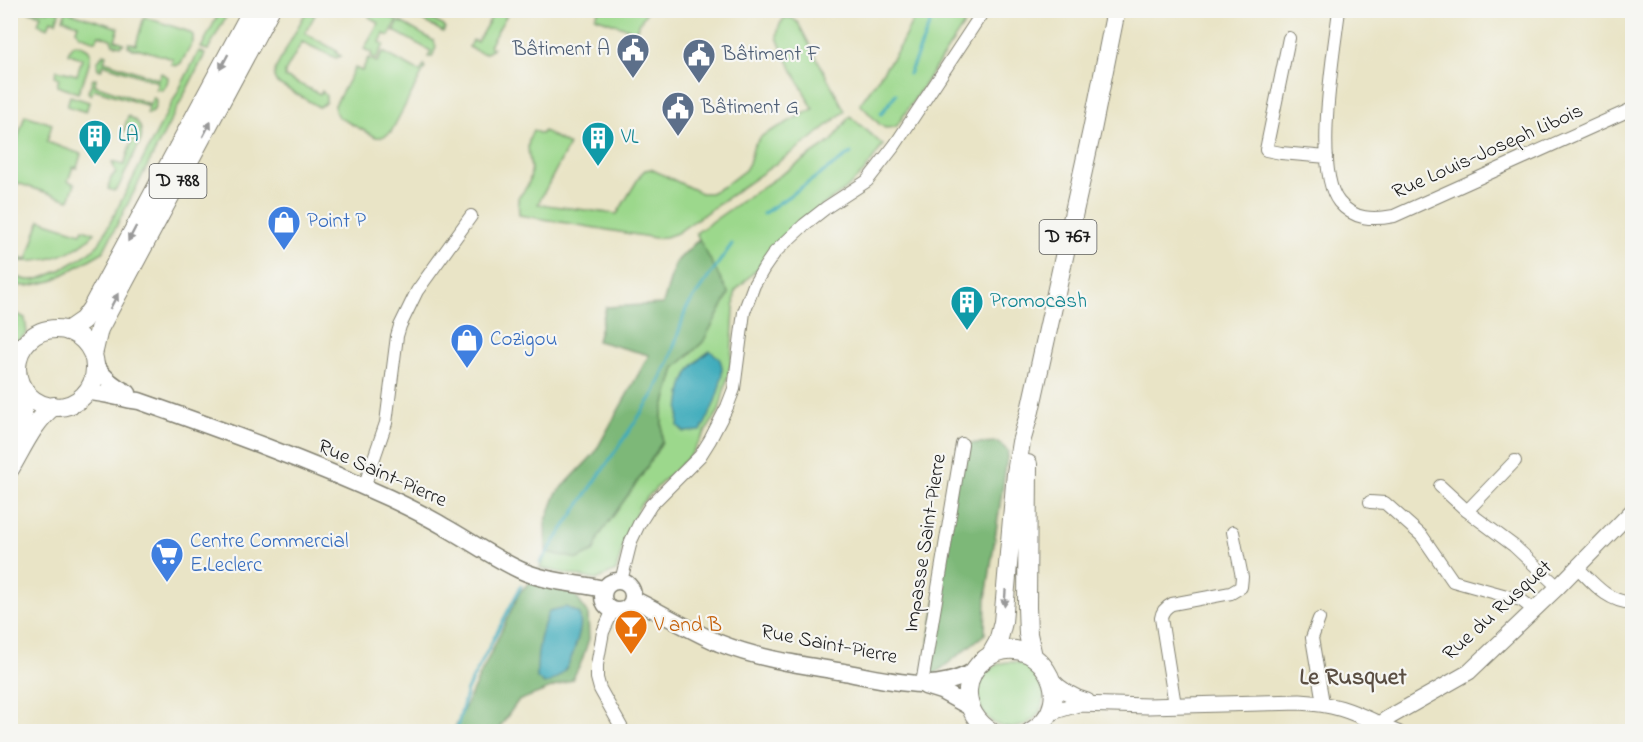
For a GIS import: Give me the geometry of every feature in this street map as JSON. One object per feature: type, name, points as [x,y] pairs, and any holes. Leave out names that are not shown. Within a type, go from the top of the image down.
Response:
[{"type":"main road","name":"D 788","points":[[67,331],[83,320],[91,309],[252,10]]},
{"type":"main road","name":"D 788","points":[[94,360],[99,330],[270,10]]},
{"type":"main road","name":"D 767","points":[[990,656],[998,642],[1003,622],[1021,442],[1030,411],[1116,10]]},
{"type":"main road","name":"D 767","points":[[1106,62],[1127,10]]},
{"type":"main road","points":[[10,425],[12,412],[22,386],[14,370],[18,359],[17,347],[35,335],[55,329],[67,331],[81,338],[88,345],[94,360],[93,379],[86,392],[72,403],[54,406],[19,395]]},
{"type":"main road","name":"Rue Saint-Pierre","points":[[94,360],[101,374],[116,388],[129,393],[139,401]]},
{"type":"main road","name":"Rue Saint-Pierre","points":[[86,392],[104,393],[139,401],[224,431],[364,487],[431,518],[501,561],[521,570],[549,579],[604,589]]},
{"type":"main road","points":[[10,437],[22,415],[19,395]]},
{"type":"main road","points":[[10,469],[44,413],[54,406]]},
{"type":"main road","name":"D 767","points":[[1030,411],[1026,579],[1028,634],[1033,656]]},
{"type":"main road","points":[[621,581],[630,587],[633,599],[627,608],[618,611],[609,608],[603,602],[602,597],[604,589],[612,582],[621,581]]},
{"type":"main road","name":"Rue Saint-Pierre","points":[[633,599],[698,634],[745,652],[790,663],[922,684],[941,691],[970,707]]},
{"type":"main road","points":[[989,730],[980,722],[970,707],[968,688],[974,671],[981,662],[990,656],[1011,650],[1033,656],[1044,666],[1052,680],[1054,693],[1049,713],[1042,723],[1031,731]]},
{"type":"main road","name":"Rue Saint-Pierre","points":[[922,684],[954,680],[974,671]]},
{"type":"street","points":[[621,581],[631,541],[639,524],[651,505],[700,456],[728,407],[734,389],[744,312],[754,285],[764,268],[775,252],[804,225],[867,181],[895,145],[984,10]]},
{"type":"street","name":"Rue Louis-Joseph Libois","points":[[1339,10],[1329,87],[1327,157],[1329,182],[1339,201],[1360,216],[1371,219],[1394,216],[1632,110]]},
{"type":"street","points":[[1289,38],[1266,150],[1327,157]]},
{"type":"street","points":[[364,487],[386,423],[400,326],[417,291],[471,216]]},
{"type":"street","name":"Impasse Saint-Pierre","points":[[922,684],[962,444]]},
{"type":"street","points":[[1467,511],[1515,461]]},
{"type":"street","points":[[1440,486],[1467,511],[1514,546],[1557,587]]},
{"type":"street","points":[[1370,502],[1385,503],[1422,536],[1453,581],[1521,600],[1534,610]]},
{"type":"street","name":"Rue du Rusquet","points":[[1376,728],[1406,707],[1469,672],[1632,511]]},
{"type":"street","points":[[1175,705],[1161,613],[1172,604],[1231,593],[1241,587],[1242,577],[1233,532]]},
{"type":"street","points":[[1577,567],[1607,596],[1620,602],[1632,603]]},
{"type":"street","points":[[613,610],[603,632],[597,678],[600,689],[624,732]]},
{"type":"street","points":[[1319,619],[1312,638],[1323,703]]},
{"type":"street","points":[[1052,680],[1068,694],[1096,704]]},
{"type":"street","points":[[1049,713],[1078,704],[1148,706],[1252,702],[1323,703],[1348,710],[1376,728],[1399,732]]},
{"type":"green space","points":[[599,10],[647,11],[635,31],[595,17]]},
{"type":"green space","points":[[27,11],[60,11],[56,22],[51,20],[48,28],[38,24],[41,15]]},
{"type":"green space","points":[[66,11],[119,28],[115,40],[124,43],[121,46],[113,44],[111,39],[99,35],[96,41],[79,35],[76,30],[78,24],[63,19]]},
{"type":"green space","points":[[220,11],[229,11],[208,50],[201,48]]},
{"type":"green space","points":[[368,11],[378,11],[397,20],[389,36],[384,34],[380,42],[384,45],[376,59],[371,56],[372,53],[364,49],[379,23],[369,17],[371,12]]},
{"type":"green space","points":[[415,11],[444,26],[443,32],[416,17],[413,13]]},
{"type":"green space","points":[[495,11],[509,11],[489,46],[493,48],[484,53],[469,47],[473,40],[477,42]]},
{"type":"green space","points":[[918,11],[973,11],[896,127],[885,128],[860,104],[896,53]]},
{"type":"green space","points":[[305,14],[315,15],[305,33],[337,51],[336,53],[341,56],[336,58],[302,42],[285,72],[285,77],[320,94],[322,91],[326,96],[326,102],[319,107],[277,83],[274,77],[275,70]]},
{"type":"green space","points":[[144,17],[193,35],[193,42],[181,63],[176,66],[171,64],[173,59],[128,46],[129,43],[136,45]]},
{"type":"green space","points":[[784,18],[792,18],[798,23],[845,111],[811,139],[677,233],[666,237],[655,238],[519,215],[518,198],[527,186],[531,175],[528,145],[533,130],[541,134],[544,131],[569,145],[538,204],[617,214],[641,174],[651,169],[701,193],[710,193],[724,186],[745,170],[754,145],[763,135],[813,109],[777,37],[779,26]]},
{"type":"green space","points":[[399,21],[434,41],[436,47],[432,57],[428,57],[431,51],[394,31]]},
{"type":"green space","points":[[75,44],[89,50],[90,54],[87,71],[78,93],[57,86],[59,78],[55,76],[57,70],[77,75],[82,59],[68,53]]},
{"type":"green space","points":[[199,51],[205,54],[103,252],[52,281],[28,286],[11,285],[11,275],[33,280],[49,275],[68,266],[99,244]]},
{"type":"green space","points":[[383,52],[420,72],[424,65],[425,68],[391,132],[376,137],[338,117],[335,105],[355,68],[362,71],[368,58],[377,62]]},
{"type":"green space","points":[[104,54],[106,55],[104,61],[158,79],[161,73],[168,77],[166,85],[162,90],[156,89],[158,82],[103,64],[101,70],[98,69],[98,61]]},
{"type":"green space","points":[[96,78],[95,85],[150,104],[153,97],[156,105],[147,114],[149,106],[94,89],[91,95],[88,92],[93,79]]},
{"type":"green space","points":[[70,96],[89,102],[86,112],[67,106]]},
{"type":"green space","points":[[25,115],[52,124],[47,142],[81,154],[77,168],[73,167],[68,181],[75,184],[69,200],[11,181],[11,160]]},
{"type":"green space","points":[[128,116],[139,125],[141,140],[118,188],[114,191],[108,189],[111,178],[116,173],[112,162],[124,165],[134,134],[124,130]]},
{"type":"green space","points":[[850,116],[883,145],[864,172],[845,190],[798,222],[775,244],[759,267],[735,291],[731,363],[719,411],[690,456],[640,505],[627,532],[616,571],[596,580],[540,568],[546,552],[578,559],[594,551],[599,536],[662,442],[662,414],[675,368],[703,342],[699,239],[696,233],[832,141]]},
{"type":"green space","points":[[40,220],[81,233],[83,229],[95,233],[79,247],[60,256],[50,259],[18,261],[19,258],[27,260]]},
{"type":"green space","points":[[699,239],[729,294],[703,342],[675,368],[662,414],[662,442],[599,536],[594,551],[578,559],[546,552],[545,523],[556,494],[594,454],[649,355],[597,341],[606,307],[663,304],[675,263]]},
{"type":"green space","points":[[10,310],[25,318],[27,333],[10,345]]},
{"type":"green space","points":[[998,442],[1008,451],[986,598],[985,634],[922,684],[962,444]]},
{"type":"green space","points":[[530,582],[566,589],[575,595],[588,614],[589,639],[581,663],[572,680],[518,701],[497,731],[453,732],[520,592]]},
{"type":"green space","points":[[1004,662],[1018,662],[1030,667],[1039,676],[1044,695],[1042,708],[1035,719],[1018,728],[1004,728],[992,723],[983,714],[978,702],[978,688],[983,676],[992,667]]},
{"type":"water","points":[[710,351],[718,357],[721,364],[722,373],[717,394],[701,431],[684,432],[678,426],[681,393],[687,375],[693,366]]},
{"type":"water","points":[[566,607],[579,613],[580,630],[577,641],[566,668],[557,678],[544,684],[537,678],[538,652],[543,627],[549,611]]},
{"type":"waterway","points":[[909,74],[935,10]]},
{"type":"waterway","points":[[881,114],[896,94]]},
{"type":"waterway","points":[[763,214],[851,153]]},
{"type":"waterway","points":[[540,563],[654,394],[670,359],[686,309],[732,244]]},
{"type":"waterway","points":[[456,732],[467,690],[521,586]]},
{"type":"place","name":"Bâtiment A","points":[[633,79]]},
{"type":"place","name":"Bâtiment F","points":[[699,84]]},
{"type":"place","name":"Bâtiment G","points":[[678,137]]},
{"type":"place","name":"LA","points":[[95,165]]},
{"type":"place","name":"VL","points":[[598,167]]},
{"type":"place","name":"Point P","points":[[284,251]]},
{"type":"place","name":"Promocash","points":[[967,331]]},
{"type":"place","name":"Cozigou","points":[[467,369]]},
{"type":"place","name":"Centre Commercial E.Leclerc","points":[[167,583]]},
{"type":"place","name":"V and B","points":[[631,655]]},
{"type":"district","name":"Le Rusquet","points":[[1353,678]]}]
